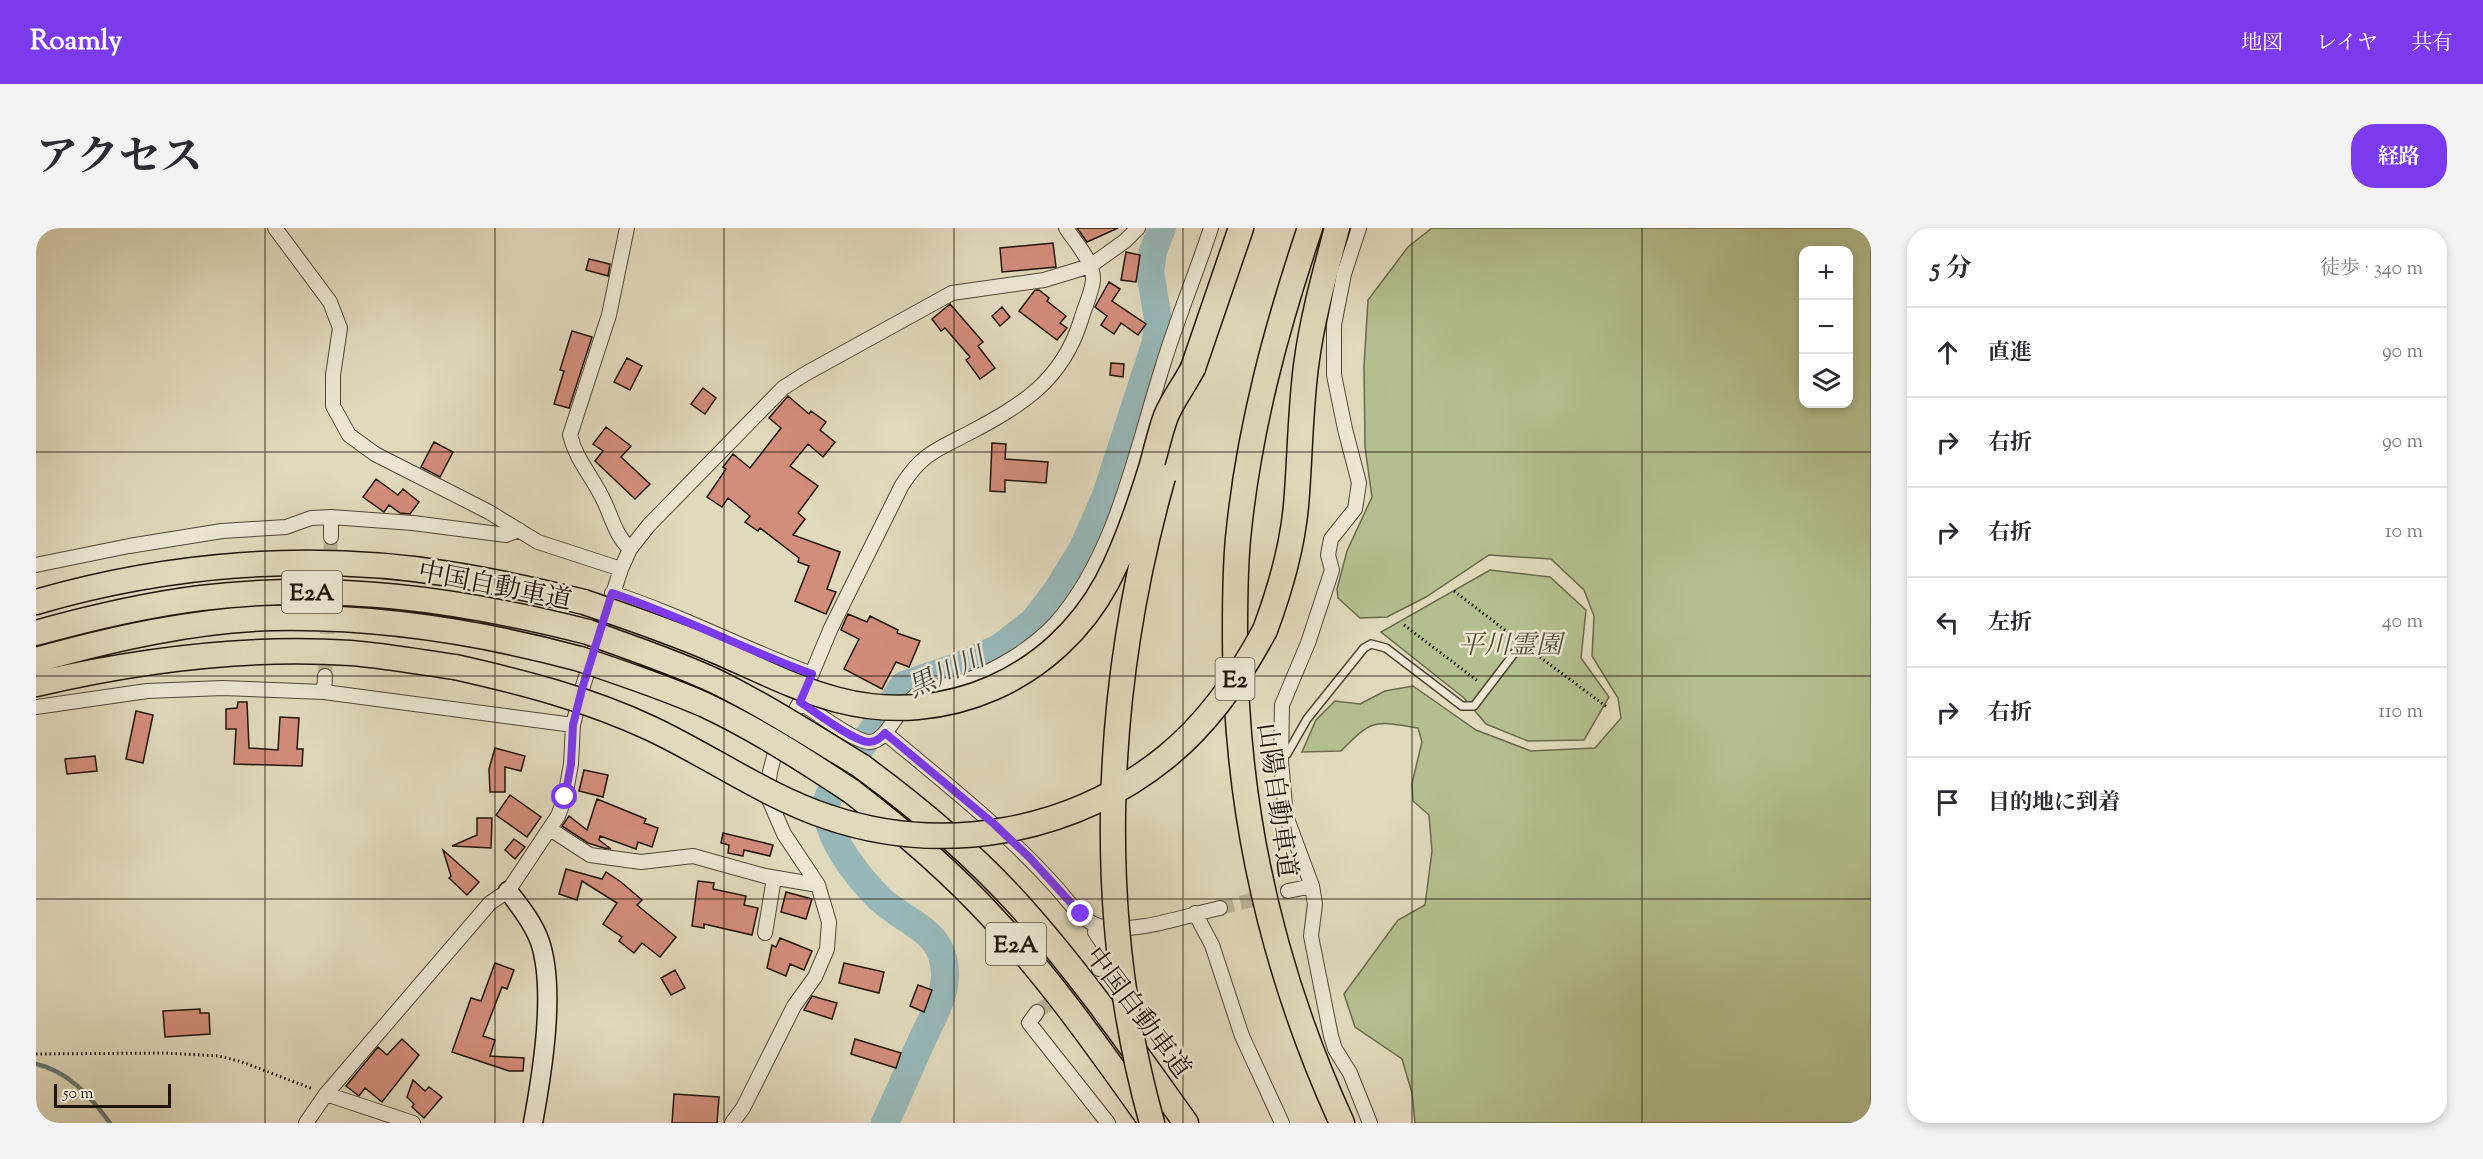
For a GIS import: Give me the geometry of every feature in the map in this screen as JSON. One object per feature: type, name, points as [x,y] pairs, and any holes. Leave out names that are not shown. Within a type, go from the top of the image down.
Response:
[{"type":"highway","points":[[1152,1123],[1130,1032],[1118,946],[1112,856],[1114,756],[1136,591],[1161,484],[1193,368],[1241,228]]},
{"type":"highway","name":"山陽自動車道","points":[[1310,228],[1285,303],[1258,411],[1248,462],[1238,530],[1234,672],[1247,801],[1255,856],[1268,915],[1307,1041],[1342,1123]]},
{"type":"highway","points":[[36,684],[153,661],[260,652],[351,653],[455,667],[526,684],[609,711],[676,741],[783,799],[829,818],[874,830],[920,836],[964,836],[1005,831],[1049,820],[1088,805],[1134,780],[1167,756],[1199,725],[1237,678],[1265,630],[1279,594],[1289,554],[1296,508],[1306,364],[1337,228]]},
{"type":"highway","points":[[36,602],[113,583],[206,568],[261,563],[321,562],[448,573],[504,583],[584,602],[677,635],[766,674],[838,700],[889,707],[921,708],[952,703],[1016,678],[1042,661],[1088,613],[1107,583],[1121,552],[1136,515],[1167,415],[1193,368]]},
{"type":"highway","name":"中国自動車道","points":[[36,633],[168,603],[202,598],[306,592],[388,595],[489,608],[588,632],[667,660],[717,682],[774,713],[861,766],[893,789],[974,860],[1018,905],[1110,1017],[1186,1123]]},
{"type":"highway","name":"中国自動車道","points":[[36,660],[133,638],[205,625],[281,618],[346,619],[481,634],[580,659],[706,706],[776,743],[851,791],[927,853],[994,919],[1077,1018],[1152,1123]]},
{"type":"street","points":[[275,228],[330,302],[340,328],[333,375],[333,406],[349,435],[375,454],[489,512],[538,542],[621,569]]},
{"type":"street","points":[[627,228],[609,315],[570,435],[574,451],[602,497],[616,531],[630,549]]},
{"type":"street","points":[[732,1123],[743,1108],[783,1026],[814,977],[827,949],[829,922],[818,885],[784,834],[767,795],[778,741],[800,702],[831,628],[902,486],[915,465],[930,453],[995,419],[1030,397],[1048,381],[1066,356],[1075,338],[1093,280],[1090,266],[1066,228]]},
{"type":"street","points":[[306,1123],[326,1094],[490,903],[508,891],[558,816],[565,797],[571,764],[573,725],[612,593],[630,549],[649,525],[783,388],[952,293],[1044,280],[1090,266],[1125,241],[1138,228]]},
{"type":"street","points":[[800,702],[856,738],[870,742],[879,740],[913,697],[924,691],[964,681],[1003,663],[1034,642],[1055,624],[1086,582],[1106,542],[1118,511],[1170,343],[1212,228]]},
{"type":"street","points":[[1359,228],[1344,274],[1334,335],[1334,375],[1359,483],[1355,509],[1331,538],[1329,555],[1332,570],[1308,643],[1282,705],[1281,755],[1286,816],[1312,886],[1315,904],[1311,936],[1331,1036],[1335,1049],[1350,1073],[1370,1123]]},
{"type":"street","points":[[36,566],[129,546],[222,531],[278,528],[310,518],[331,517],[413,523],[506,535],[519,530]]},
{"type":"street","points":[[331,517],[331,537]]},
{"type":"street","points":[[612,593],[653,606],[771,659],[812,674]]},
{"type":"street","points":[[324,692],[325,676]]},
{"type":"street","points":[[36,707],[147,691],[223,688],[324,692],[573,725]]},
{"type":"street","points":[[885,733],[994,824],[1030,858],[1081,914],[1096,925],[1124,929],[1220,908]]},
{"type":"street","points":[[550,829],[590,855],[641,862],[693,856],[774,878],[818,885]]},
{"type":"street","points":[[765,933],[774,878]]},
{"type":"street","points":[[1288,891],[1312,886]]},
{"type":"street","points":[[508,891],[522,909],[540,941],[546,969],[543,1053],[533,1123]]},
{"type":"street","points":[[1195,914],[1212,945],[1242,1036],[1282,1123]]},
{"type":"street","points":[[1096,925],[1095,932],[1110,955],[1108,962],[1099,969]]},
{"type":"street","points":[[1037,1012],[1029,1023],[1108,1123]]},
{"type":"street","points":[[326,1094],[413,1123]]},
{"type":"lane","points":[[1281,755],[1287,754],[1307,718],[1364,648],[1371,644],[1386,648],[1462,706],[1474,706],[1522,643]]},
{"type":"path","points":[[1454,591],[1607,707]]},
{"type":"path","points":[[1404,625],[1488,689]]},
{"type":"path","points":[[36,1054],[165,1053],[219,1056],[242,1062],[326,1094]]},
{"type":"green space","points":[[1432,228],[1871,228],[1871,1123],[1415,1123],[1412,1093],[1402,1059],[1355,1027],[1344,994],[1398,920],[1425,905],[1432,851],[1429,815],[1413,801],[1412,783],[1422,742],[1418,728],[1375,724],[1360,733],[1341,751],[1302,752],[1316,720],[1335,701],[1360,704],[1385,691],[1413,686],[1476,730],[1531,751],[1595,748],[1621,718],[1618,698],[1592,656],[1594,616],[1584,590],[1551,559],[1489,555],[1426,597],[1387,617],[1360,618],[1338,598],[1337,589],[1347,551],[1372,497],[1365,447],[1364,366],[1368,300],[1408,247]]},
{"type":"green space","name":"平川霊園","points":[[1490,570],[1550,577],[1586,610],[1581,658],[1609,697],[1584,740],[1528,741],[1486,724],[1464,698],[1381,632]]},
{"type":"building","points":[[1077,228],[1118,228],[1087,242]]},
{"type":"building","points":[[1053,243],[1056,267],[1002,272],[1000,248]]},
{"type":"building","points":[[1126,252],[1140,255],[1136,282],[1121,280]]},
{"type":"building","points":[[589,259],[610,264],[608,276],[586,270]]},
{"type":"building","points":[[1109,282],[1120,289],[1112,301],[1146,324],[1138,335],[1121,323],[1114,334],[1101,325],[1107,316],[1095,307]]},
{"type":"building","points":[[1035,290],[1039,290],[1049,298],[1047,301],[1066,316],[1060,323],[1067,328],[1057,340],[1019,311]]},
{"type":"building","points":[[950,304],[983,342],[978,346],[995,368],[980,379],[966,360],[970,357],[945,328],[941,331],[932,319]]},
{"type":"building","points":[[1002,307],[1010,317],[1000,326],[992,316]]},
{"type":"building","points":[[572,331],[592,337],[569,408],[554,404],[564,371],[560,370]]},
{"type":"building","points":[[627,358],[642,366],[630,390],[614,382]]},
{"type":"building","points":[[1111,363],[1124,364],[1123,377],[1110,375]]},
{"type":"building","points":[[703,388],[716,398],[705,414],[691,404]]},
{"type":"building","points":[[788,396],[809,414],[811,411],[826,422],[820,430],[835,442],[823,457],[808,444],[790,466],[818,486],[798,513],[805,519],[793,535],[840,552],[827,589],[836,592],[826,614],[795,601],[809,566],[798,562],[799,558],[760,528],[758,531],[745,522],[750,516],[728,498],[722,507],[707,497],[726,469],[723,467],[733,454],[750,468],[781,428],[769,418]]},
{"type":"building","points":[[606,427],[631,446],[621,457],[650,484],[635,499],[595,461],[603,451],[593,444]]},
{"type":"building","points":[[434,442],[453,452],[440,477],[421,467]]},
{"type":"building","points":[[992,443],[1006,444],[1005,459],[1048,462],[1046,483],[1005,480],[1005,492],[990,491]]},
{"type":"building","points":[[376,479],[398,495],[403,489],[419,502],[410,514],[400,513],[389,505],[384,512],[363,497]]},
{"type":"building","points":[[848,614],[867,622],[870,616],[898,630],[897,633],[920,641],[909,667],[896,662],[882,689],[844,669],[859,639],[841,630]]},
{"type":"building","points":[[238,702],[247,702],[249,748],[278,750],[280,717],[299,718],[297,749],[303,749],[302,766],[234,764],[236,729],[226,729],[226,709],[237,708]]},
{"type":"building","points":[[136,711],[153,715],[143,763],[126,759]]},
{"type":"building","points":[[495,748],[525,756],[521,771],[505,767],[505,792],[490,792],[489,769]]},
{"type":"building","points":[[95,756],[97,771],[67,774],[65,759]]},
{"type":"building","points":[[584,770],[608,775],[603,797],[579,791]]},
{"type":"building","points":[[510,795],[541,817],[527,837],[496,815]]},
{"type":"building","points":[[597,799],[646,819],[644,823],[658,828],[652,847],[638,842],[636,849],[600,836],[599,840],[611,849],[604,848],[588,843],[562,826],[569,816],[587,830]]},
{"type":"building","points":[[477,818],[492,818],[491,848],[452,846],[477,835]]},
{"type":"building","points":[[723,833],[773,845],[770,856],[744,850],[743,856],[728,853],[729,845],[721,843]]},
{"type":"building","points":[[514,839],[525,847],[515,859],[505,850]]},
{"type":"building","points":[[443,850],[479,882],[467,895],[449,878],[451,876]]},
{"type":"building","points":[[566,869],[602,879],[606,872],[642,900],[637,905],[676,937],[660,957],[642,943],[634,953],[619,941],[622,937],[603,924],[617,903],[582,881],[577,900],[559,894]]},
{"type":"building","points":[[698,881],[714,883],[713,889],[746,896],[744,905],[758,908],[752,935],[704,924],[704,928],[692,926]]},
{"type":"building","points":[[786,892],[812,899],[806,919],[781,912]]},
{"type":"building","points":[[780,938],[812,951],[804,970],[790,964],[786,976],[767,968],[772,945],[776,947]]},
{"type":"building","points":[[495,963],[514,970],[507,989],[502,987],[483,1036],[495,1040],[490,1056],[524,1058],[523,1071],[509,1071],[452,1052],[471,998],[481,1001]]},
{"type":"building","points":[[844,963],[884,972],[879,993],[839,983]]},
{"type":"building","points":[[675,970],[685,988],[671,995],[661,978]]},
{"type":"building","points":[[918,985],[932,990],[924,1012],[910,1006]]},
{"type":"building","points":[[812,996],[837,1003],[832,1019],[804,1010]]},
{"type":"building","points":[[200,1009],[200,1013],[209,1013],[210,1034],[165,1037],[163,1011]]},
{"type":"building","points":[[402,1039],[419,1055],[382,1102],[365,1088],[359,1096],[346,1086],[378,1047],[387,1055]]},
{"type":"building","points":[[855,1039],[901,1053],[896,1068],[851,1054]]},
{"type":"building","points":[[413,1080],[425,1091],[429,1087],[442,1097],[424,1118],[412,1107],[414,1104],[407,1097]]},
{"type":"building","points":[[674,1094],[719,1097],[717,1123],[672,1123]]},
{"type":"waterway","name":"黒川川","points":[[885,1123],[940,1000],[945,975],[943,960],[932,938],[880,899],[853,868],[832,832],[828,819],[827,802],[832,789],[904,685],[962,665],[999,648],[1034,621],[1056,592],[1083,548],[1105,498],[1156,342],[1158,319],[1150,272],[1153,251],[1162,228]]},
{"type":"waterway","points":[[36,1064],[48,1067],[78,1086],[110,1123]]},
{"type":"tunnel","points":[[325,676],[331,537]]},
{"type":"tunnel","points":[[1220,908],[1288,891]]},
{"type":"tunnel","points":[[1037,1012],[1087,977]]},
{"type":"route","points":[[565,797],[571,764],[573,725],[612,593],[653,606],[771,659],[812,674],[800,702],[856,738],[870,742],[879,740],[885,733],[994,824],[1030,858],[1081,914]]}]
